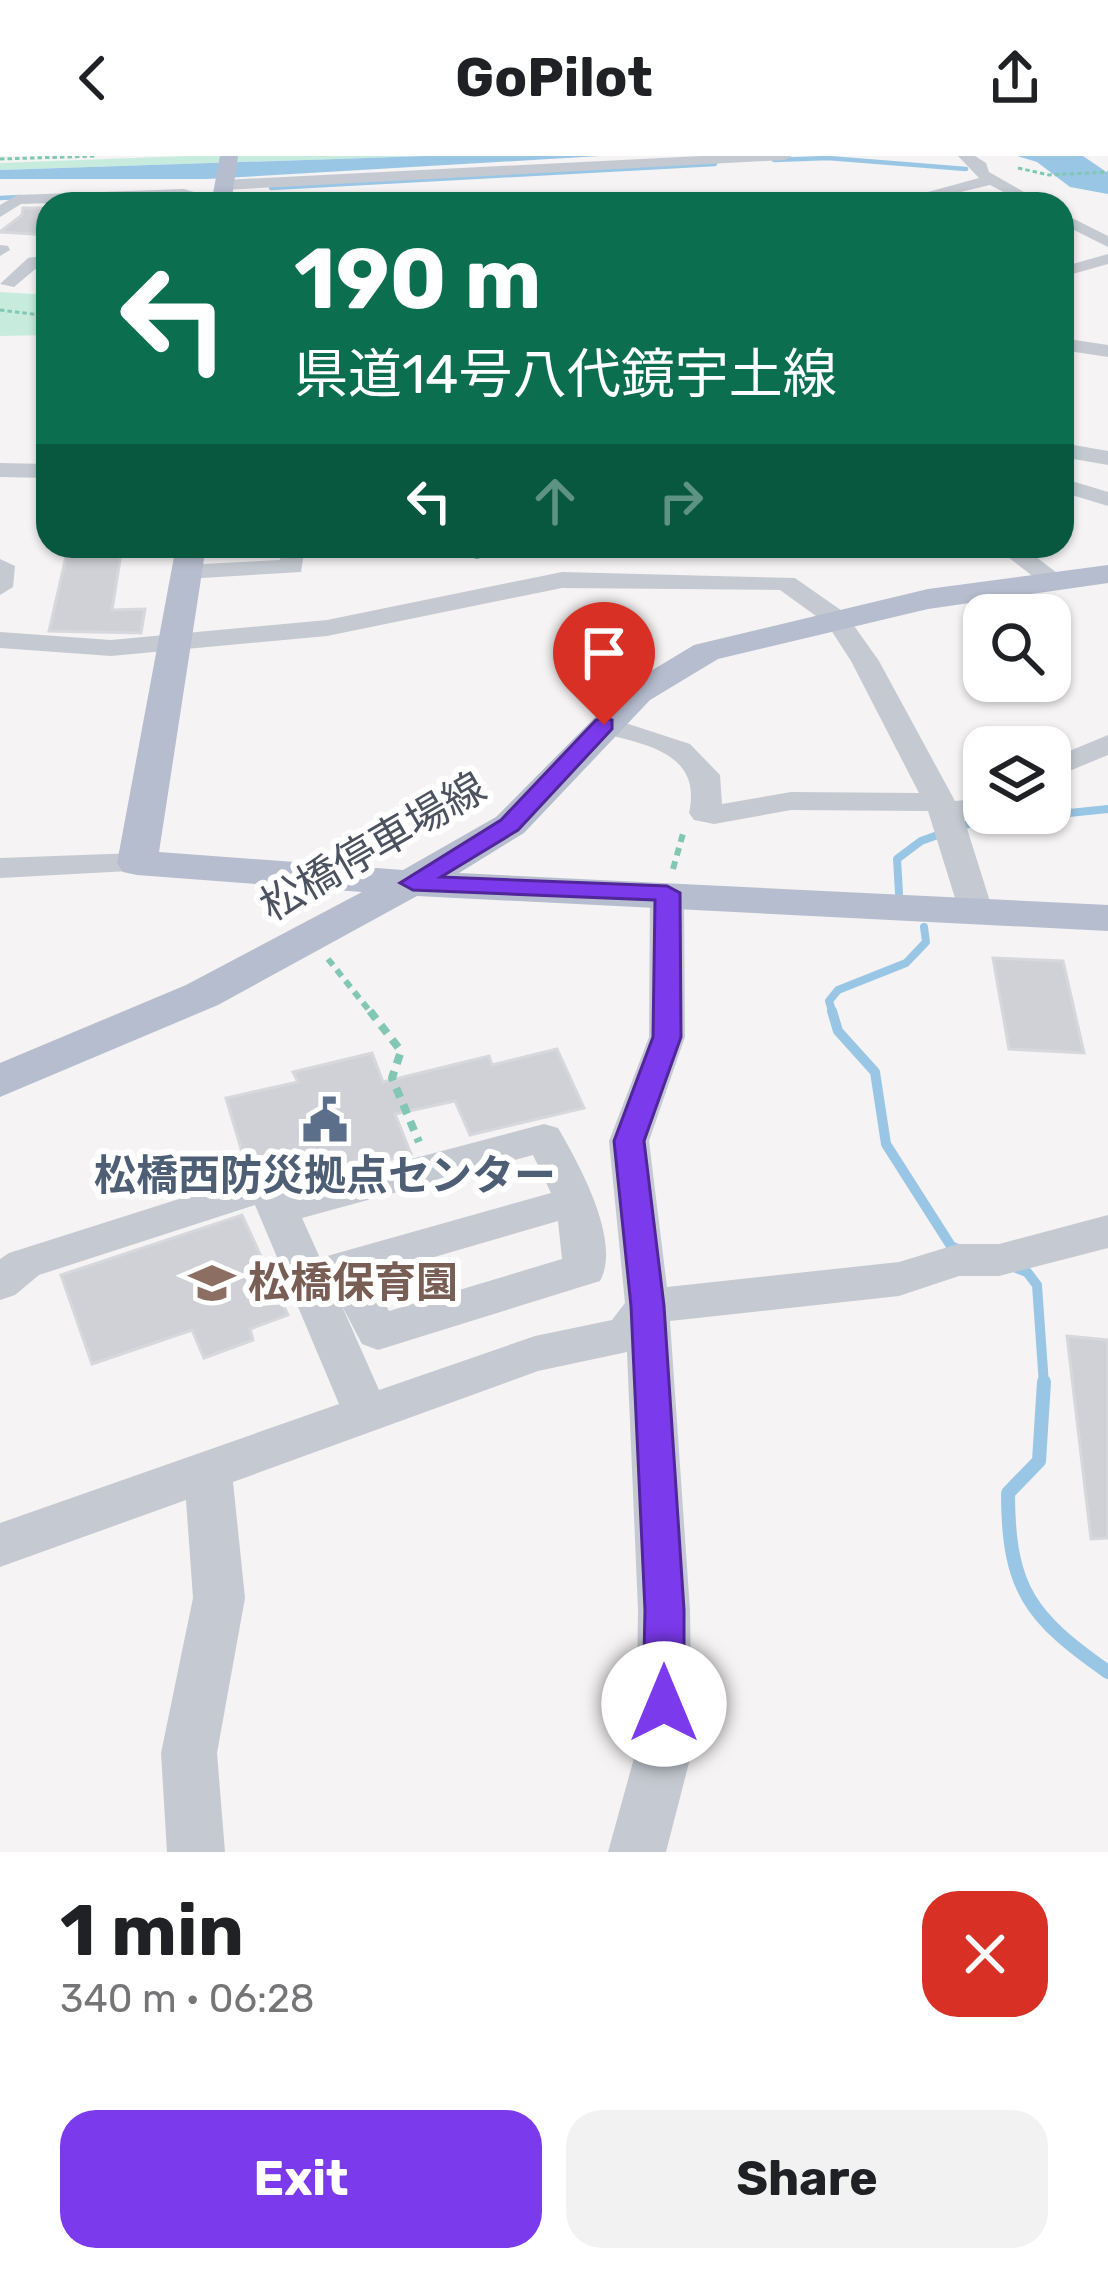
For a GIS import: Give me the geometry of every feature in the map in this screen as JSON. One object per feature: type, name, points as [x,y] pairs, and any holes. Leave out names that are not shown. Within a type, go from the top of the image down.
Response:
[{"type":"main road","points":[[223,191],[229,156]]},
{"type":"main road","points":[[188,559],[136,863],[413,883],[1108,918]]},
{"type":"main road","name":"松橋停車場線","points":[[0,1081],[202,995],[413,883],[509,825],[638,693],[706,652],[928,599],[1108,574]]},
{"type":"street","points":[[223,191],[785,156]]},
{"type":"street","points":[[964,156],[991,180],[1014,192]]},
{"type":"street","points":[[942,192],[991,180]]},
{"type":"street","points":[[5,216],[17,200],[36,199]]},
{"type":"street","points":[[1074,224],[1105,240]]},
{"type":"street","points":[[1074,241],[1105,240]]},
{"type":"street","points":[[0,250],[36,254]]},
{"type":"street","points":[[1074,269],[1108,260]]},
{"type":"street","points":[[8,284],[36,261]]},
{"type":"street","points":[[1074,346],[1108,351]]},
{"type":"street","points":[[1074,452],[1108,458]]},
{"type":"street","points":[[6,475],[36,472]]},
{"type":"street","points":[[1074,489],[1108,499]]},
{"type":"street","points":[[188,559],[292,567],[292,558]]},
{"type":"street","points":[[1023,558],[1053,580]]},
{"type":"street","points":[[0,640],[111,648],[176,644],[327,628],[512,588],[600,578],[786,583],[836,619],[865,661],[947,816],[976,910]]},
{"type":"street","points":[[604,725],[677,748],[696,764],[710,778],[713,792],[706,813],[727,816],[791,802],[947,816],[963,812]]},
{"type":"street","points":[[1071,761],[1108,744]]},
{"type":"street","points":[[0,868],[136,863]]},
{"type":"street","points":[[637,1852],[664,1750],[664,1610],[647,1306],[629,1141],[667,1037],[667,893]]},
{"type":"street","points":[[0,1283],[24,1264],[267,1186],[277,1210],[324,1272],[378,1332],[586,1268],[576,1202],[544,1138],[277,1210]]},
{"type":"street","points":[[324,1272],[576,1202]]},
{"type":"street","points":[[0,1545],[535,1354],[626,1335],[647,1306],[899,1280],[958,1260],[999,1260],[1108,1231]]},
{"type":"street","points":[[324,1272],[366,1412]]},
{"type":"street","points":[[196,1852],[189,1753],[220,1598],[208,1474]]},
{"type":"path","points":[[0,159],[98,156]]},
{"type":"path","points":[[1049,175],[1108,172]]},
{"type":"path","points":[[0,310],[36,314]]},
{"type":"path","points":[[667,893],[683,831],[706,813]]},
{"type":"path","points":[[311,938],[401,1052],[392,1078],[431,1169]]},
{"type":"green space","points":[[187,156],[426,156],[0,170],[0,163]]},
{"type":"green space","points":[[0,292],[36,294],[36,335],[0,336]]},
{"type":"water","points":[[426,156],[600,156],[207,179],[0,179],[0,170]]},
{"type":"water","points":[[1017,156],[1083,156],[1108,173],[1108,194],[1070,187],[1037,162]]},
{"type":"building","points":[[23,208],[36,208],[36,234],[0,232],[22,215]]},
{"type":"building","points":[[66,558],[120,558],[112,610],[145,609],[141,633],[49,631]]},
{"type":"building","points":[[993,958],[1063,961],[1084,1053],[1009,1049]]},
{"type":"building","name":"松橋西防災拠点センター","points":[[557,1049],[584,1108],[470,1135],[455,1101],[395,1114],[411,1154],[331,1175],[328,1161],[283,1172],[266,1167],[248,1172],[226,1098],[298,1082],[293,1072],[372,1053],[383,1082],[489,1056],[492,1065]]},
{"type":"building","name":"松橋保育園","points":[[242,1215],[288,1315],[250,1329],[253,1340],[204,1358],[192,1330],[92,1364],[61,1275]]},
{"type":"building","points":[[1067,1336],[1108,1340],[1108,1538],[1091,1539]]},
{"type":"waterway","points":[[774,160],[828,158],[966,169]]},
{"type":"waterway","points":[[271,188],[715,164]]},
{"type":"waterway","points":[[0,198],[21,197]]},
{"type":"waterway","points":[[899,893],[897,859],[921,841],[971,823],[1108,809]]},
{"type":"waterway","points":[[833,1014],[829,1001],[838,990],[906,963],[926,942],[924,927]]},
{"type":"waterway","points":[[832,1011],[838,1031],[875,1072],[886,1144],[951,1246],[958,1249]]},
{"type":"waterway","points":[[1014,1267],[1027,1272],[1037,1285],[1044,1384]]},
{"type":"waterway","points":[[1044,1384],[1039,1461],[1008,1493],[1013,1554],[1019,1578],[1043,1617],[1108,1672]]},
{"type":"place","name":"松橋西防災拠点センター","points":[[325,1120]]},
{"type":"place","name":"松橋保育園","points":[[212,1283]]},
{"type":"route","points":[[604,725],[509,825],[413,883],[667,893],[667,1037],[629,1141],[647,1306],[664,1610],[664,1704]]}]
